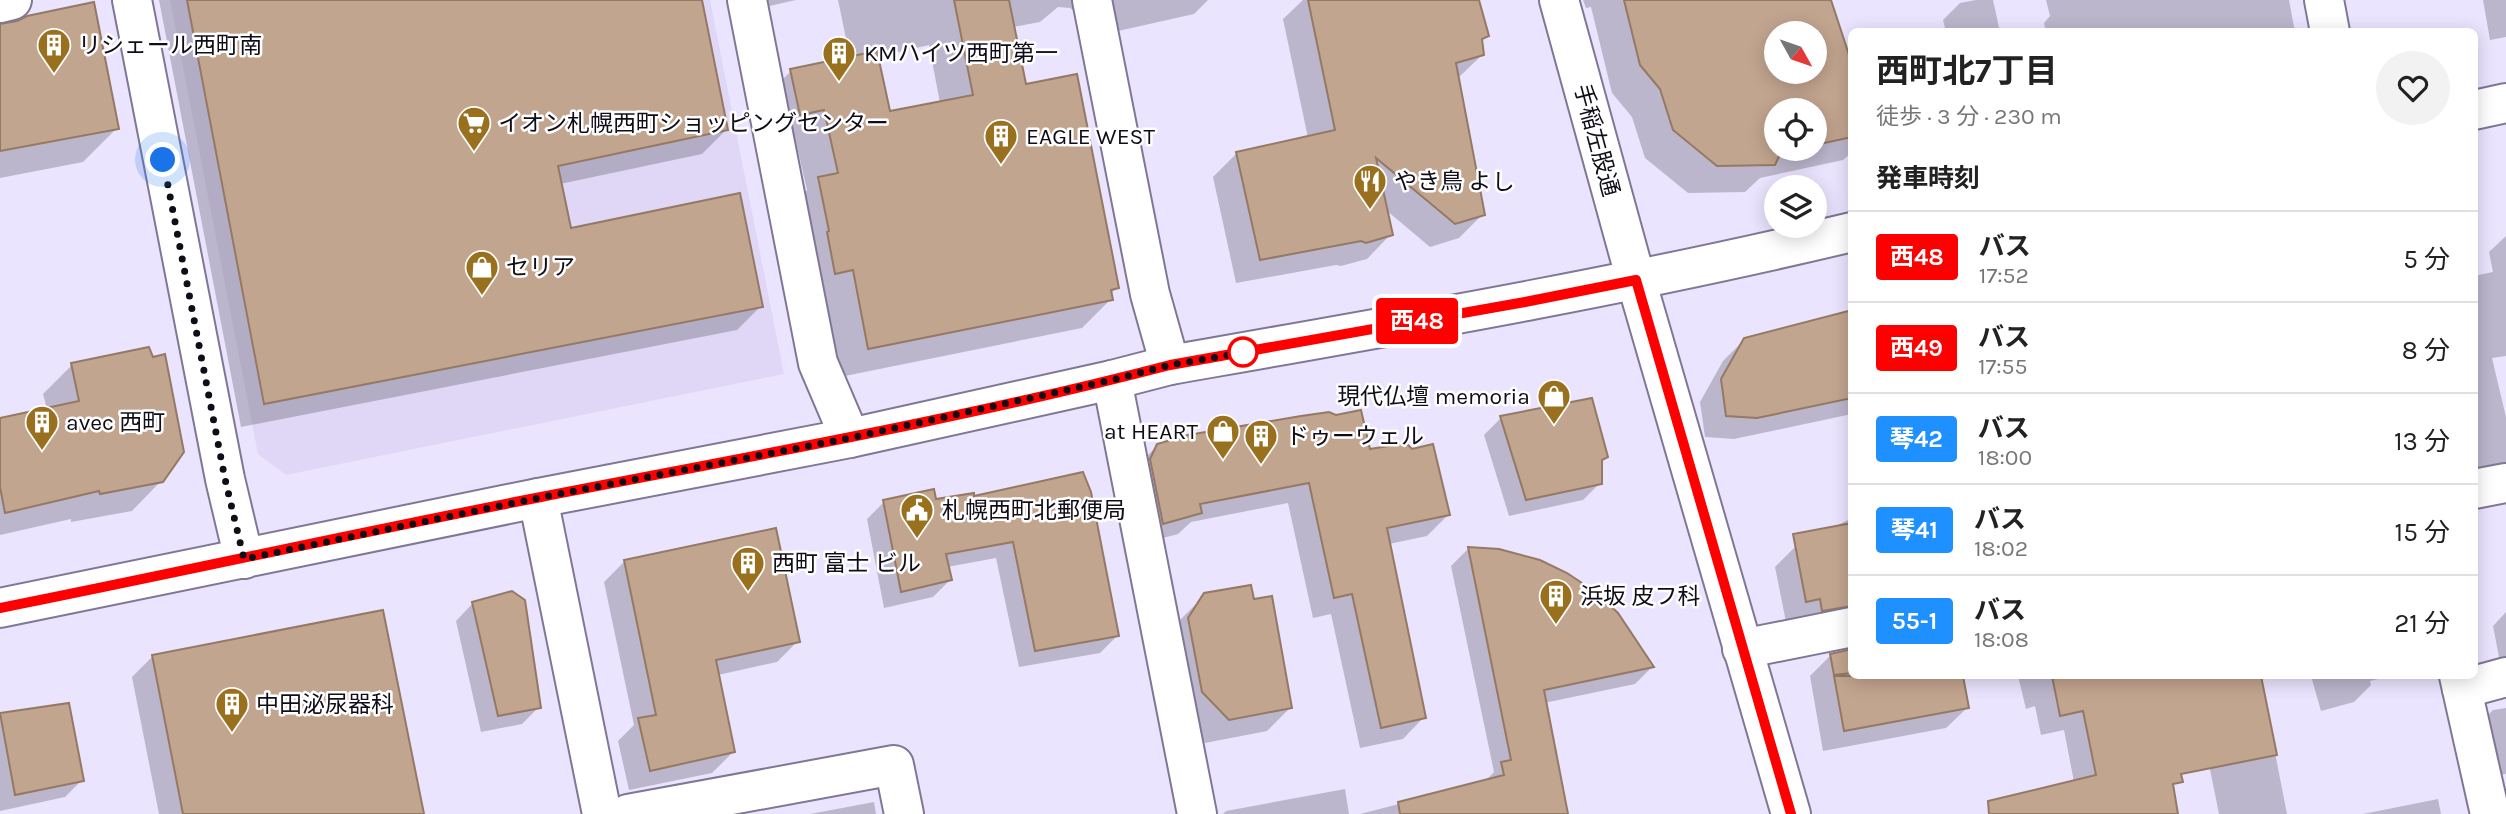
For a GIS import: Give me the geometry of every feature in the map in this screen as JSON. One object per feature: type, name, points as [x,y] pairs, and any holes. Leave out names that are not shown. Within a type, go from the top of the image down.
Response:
[{"type":"street","points":[[0,3],[12,0]]},
{"type":"street","points":[[132,0],[225,479],[244,559]]},
{"type":"street","points":[[747,0],[818,363],[850,438]]},
{"type":"street","points":[[1092,0],[1150,294],[1170,365]]},
{"type":"street","name":"手稲左股通","points":[[1559,0],[1636,280],[1791,814]]},
{"type":"street","points":[[2324,0],[2329,28]]},
{"type":"street","points":[[2478,109],[2506,103]]},
{"type":"street","points":[[0,608],[538,498],[850,438],[1170,365],[1525,302],[1732,261],[1848,233]]},
{"type":"street","points":[[1112,380],[1197,814]]},
{"type":"street","points":[[2478,488],[2506,483]]},
{"type":"street","points":[[538,498],[602,814]]},
{"type":"street","points":[[1742,649],[1848,628]]},
{"type":"street","points":[[2490,814],[2460,682],[2506,677]]},
{"type":"street","points":[[628,814],[894,765],[904,814]]},
{"type":"shaded area","name":"イオン札幌西町ショッピングセンター","points":[[170,0],[710,0],[784,374],[286,475],[258,454]]},
{"type":"building","name":"イオン札幌西町ショッピングセンター","points":[[187,0],[702,0],[728,130],[558,166],[571,228],[740,193],[763,307],[264,404]]},
{"type":"building","name":"EAGLE WEST","points":[[954,0],[1009,0],[1026,84],[1077,74],[1119,288],[1111,290],[1113,300],[868,349],[853,270],[835,274],[827,232],[829,231],[818,177],[838,173],[824,110],[800,115],[790,69],[877,51],[890,111],[973,95]]},
{"type":"building","points":[[1308,0],[1479,0],[1489,36],[1482,39],[1484,55],[1456,63],[1485,215],[1455,224],[1376,158],[1393,235],[1366,243],[1361,241],[1260,260],[1236,152],[1335,130]]},
{"type":"building","points":[[1624,0],[1831,0],[1848,52],[1848,138],[1827,142],[1827,98],[1764,98],[1764,161],[1777,161],[1775,165],[1717,166],[1673,130],[1660,89],[1640,65]]},
{"type":"building","name":"リシェール西町南","points":[[94,2],[119,129],[0,151],[0,24]]},
{"type":"building","points":[[1848,311],[1848,399],[1757,418],[1726,416],[1721,379],[1744,338]]},
{"type":"building","points":[[149,347],[153,357],[165,354],[184,452],[163,482],[100,494],[99,491],[5,513],[0,487],[0,418],[79,401],[71,363]]},
{"type":"building","points":[[1592,398],[1608,457],[1602,460],[1602,484],[1526,500],[1500,416]]},
{"type":"building","points":[[1361,410],[1370,449],[1406,443],[1412,449],[1433,444],[1450,515],[1387,528],[1426,718],[1381,728],[1352,594],[1334,598],[1309,483],[1200,504],[1202,513],[1163,524],[1150,459],[1157,444],[1188,435],[1301,416],[1329,412],[1336,415]]},
{"type":"building","points":[[1083,472],[1091,492],[1119,636],[1035,651],[1013,542],[946,554],[952,580],[901,592],[883,500],[934,489],[936,499],[974,493],[974,496]]},
{"type":"building","points":[[1848,524],[1848,607],[1822,611],[1820,599],[1806,602],[1793,534]]},
{"type":"building","points":[[776,528],[800,642],[716,660],[735,752],[650,771],[638,718],[656,715],[624,560]]},
{"type":"building","name":"浜坂 皮フ科","points":[[1468,547],[1499,549],[1540,560],[1567,573],[1594,591],[1618,613],[1654,667],[1544,690],[1568,814],[1400,814],[1398,802],[1504,775],[1501,762],[1511,760]]},
{"type":"building","points":[[1251,585],[1254,599],[1272,596],[1292,708],[1229,720],[1202,692],[1188,618],[1204,593]]},
{"type":"building","points":[[512,591],[525,600],[541,708],[498,716],[472,602]]},
{"type":"building","points":[[383,610],[424,814],[183,814],[152,655]]},
{"type":"building","points":[[1848,650],[1848,673],[1834,675],[1830,654]]},
{"type":"building","points":[[1834,676],[1848,676],[1848,679],[1964,679],[1969,708],[1844,731]]},
{"type":"building","points":[[2053,679],[2262,679],[2277,755],[2181,774],[2183,782],[2173,784],[2178,814],[1989,814],[1988,801],[2096,775],[2083,711],[2060,716]]},
{"type":"building","points":[[69,703],[84,781],[15,795],[0,713]]},
{"type":"bus line","name":"西48","points":[[0,608],[538,498],[850,438],[1170,365],[1636,280],[1791,814]]},
{"type":"place","name":"リシェール西町南","points":[[54,75]]},
{"type":"place","name":"KMハイツ西町第一","points":[[839,83]]},
{"type":"place","name":"イオン札幌西町ショッピングセンター","points":[[474,153]]},
{"type":"place","name":"EAGLE WEST","points":[[1001,166]]},
{"type":"place","name":"やき鳥 よし","points":[[1370,211]]},
{"type":"place","name":"セリア","points":[[482,297]]},
{"type":"place","name":"現代仏壇 memoria","points":[[1554,426]]},
{"type":"place","name":"avec 西町","points":[[42,452]]},
{"type":"place","name":"at HEART","points":[[1223,461]]},
{"type":"place","name":"ドゥーウェル","points":[[1261,466]]},
{"type":"place","name":"札幌西町北郵便局","points":[[917,540]]},
{"type":"place","name":"西町 富士 ビル","points":[[748,593]]},
{"type":"place","name":"浜坂 皮フ科","points":[[1556,626]]},
{"type":"place","name":"中田泌尿器科","points":[[232,734]]},
{"type":"route","points":[[163,160],[225,479],[244,559],[538,498],[850,438],[1170,365],[1252,351],[1243,352]]}]
